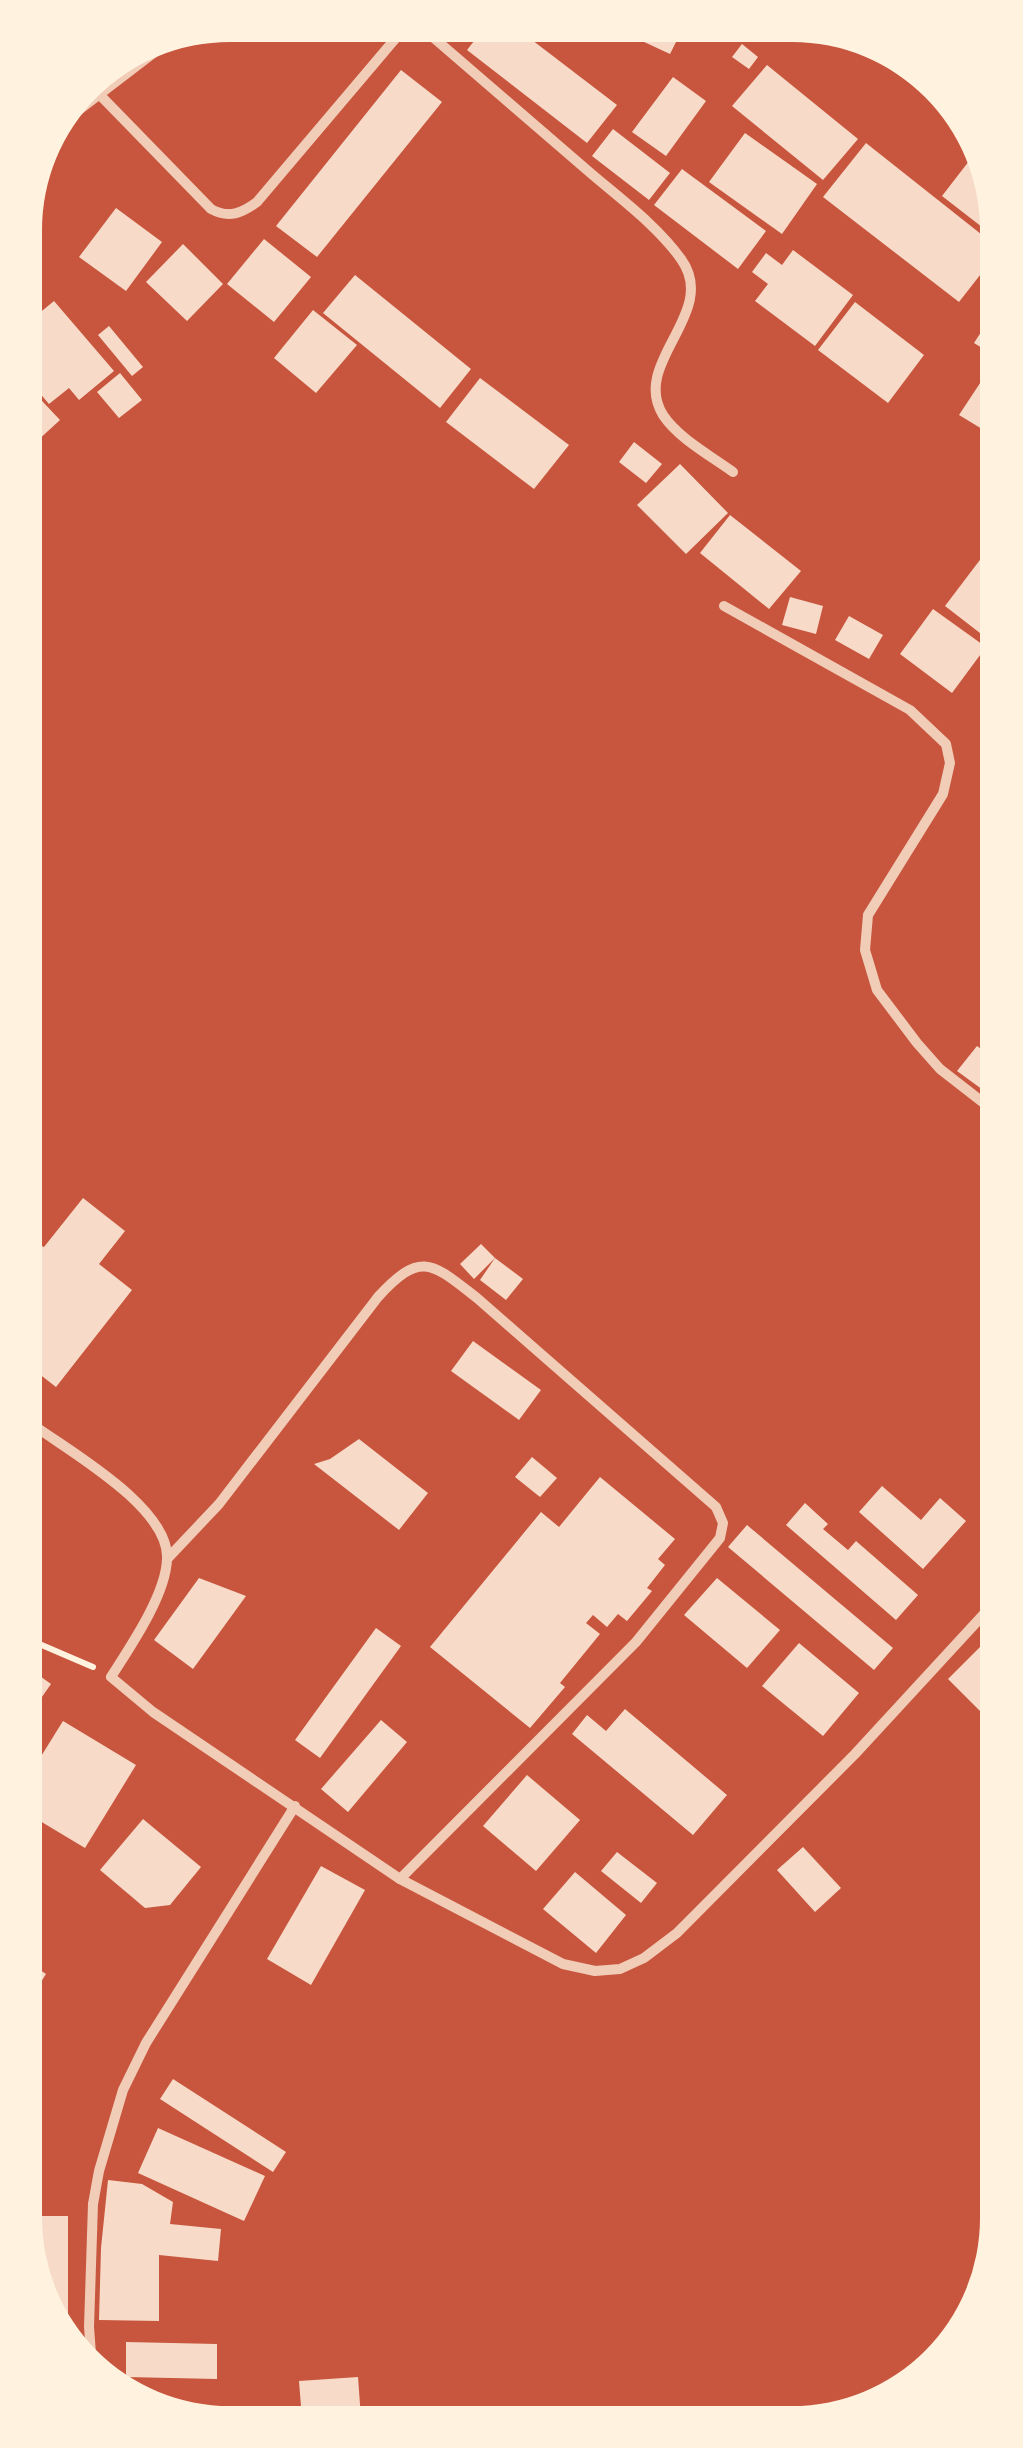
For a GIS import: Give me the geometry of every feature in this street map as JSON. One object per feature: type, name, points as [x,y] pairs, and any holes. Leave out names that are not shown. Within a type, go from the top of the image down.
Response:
[{"type":"street","points":[[100,95],[211,209],[219,214],[241,214],[257,202],[392,43]]},
{"type":"street","points":[[439,43],[639,215],[682,260],[689,278],[690,298],[659,366],[655,398],[665,418],[734,472]]},
{"type":"street","points":[[724,606],[910,710],[946,744],[950,763],[943,794],[868,915],[866,950],[877,990],[917,1043],[940,1069],[980,1101]]},
{"type":"street","points":[[400,1879],[636,1642],[720,1538],[722,1523],[716,1507],[477,1298],[434,1268],[414,1266],[399,1274],[378,1297],[219,1504],[168,1558],[160,1588],[111,1677],[153,1712],[400,1879],[564,1964],[595,1971],[620,1969],[644,1958],[677,1934],[842,1768],[980,1618]]},
{"type":"street","points":[[42,1432],[144,1508],[162,1534],[168,1558]]},
{"type":"street","points":[[91,2344],[93,2204],[123,2090],[146,2043],[295,1806]]},
{"type":"path","points":[[42,1646],[111,1677]]},
{"type":"building","points":[[535,42],[617,105],[587,143],[467,50],[473,43]]},
{"type":"building","points":[[645,42],[676,42],[670,54]]},
{"type":"building","points":[[742,44],[758,57],[749,69],[732,57]]},
{"type":"building","points":[[767,65],[858,139],[823,180],[732,106]]},
{"type":"building","points":[[401,70],[442,102],[317,257],[276,226]]},
{"type":"building","points":[[673,77],[706,101],[666,156],[632,132]]},
{"type":"building","points":[[613,129],[670,173],[649,200],[592,156]]},
{"type":"building","points":[[745,133],[817,184],[782,234],[709,182]]},
{"type":"building","points":[[866,143],[980,233],[980,275],[959,302],[823,197]]},
{"type":"building","points":[[968,163],[980,225],[942,196]]},
{"type":"building","points":[[682,169],[766,231],[738,269],[654,205]]},
{"type":"building","points":[[116,208],[162,242],[126,291],[79,257]]},
{"type":"building","points":[[264,239],[311,277],[274,322],[227,284]]},
{"type":"building","points":[[183,244],[223,284],[187,321],[146,282]]},
{"type":"building","points":[[793,250],[853,295],[815,346],[755,301],[768,284],[752,272],[766,253],[782,265]]},
{"type":"building","points":[[355,275],[471,369],[440,408],[323,313]]},
{"type":"building","points":[[54,301],[114,371],[79,400],[69,388],[49,404],[43,397],[43,310]]},
{"type":"building","points":[[855,302],[924,355],[888,403],[818,350]]},
{"type":"building","points":[[313,310],[357,345],[316,393],[274,358]]},
{"type":"building","points":[[109,326],[143,367],[132,376],[98,335]]},
{"type":"building","points":[[120,373],[142,400],[119,418],[97,392]]},
{"type":"building","points":[[480,378],[569,445],[534,489],[446,422]]},
{"type":"building","points":[[980,383],[980,428],[959,415]]},
{"type":"building","points":[[43,402],[60,420],[43,436]]},
{"type":"building","points":[[634,442],[662,464],[646,483],[619,462]]},
{"type":"building","points":[[680,464],[728,513],[686,554],[637,505]]},
{"type":"building","points":[[730,515],[801,571],[769,609],[700,553]]},
{"type":"building","points":[[980,560],[980,633],[945,606]]},
{"type":"building","points":[[790,597],[823,606],[816,634],[782,625]]},
{"type":"building","points":[[933,609],[980,643],[980,655],[952,693],[900,654]]},
{"type":"building","points":[[849,616],[883,635],[869,659],[835,640]]},
{"type":"building","points":[[977,1046],[980,1048],[980,1088],[957,1071]]},
{"type":"building","points":[[83,1198],[125,1231],[99,1264],[132,1290],[56,1387],[42,1376],[44,1247]]},
{"type":"building","points":[[481,1244],[495,1258],[474,1279],[460,1264]]},
{"type":"building","points":[[495,1258],[523,1279],[506,1300],[480,1280]]},
{"type":"building","points":[[473,1341],[541,1390],[519,1420],[451,1371]]},
{"type":"building","points":[[359,1439],[428,1493],[399,1530],[314,1464],[330,1459]]},
{"type":"building","points":[[532,1457],[557,1478],[540,1497],[515,1477]]},
{"type":"building","points":[[600,1477],[675,1539],[658,1559],[665,1565],[647,1588],[652,1591],[627,1621],[618,1614],[607,1627],[593,1615],[586,1623],[600,1634],[560,1683],[565,1687],[530,1728],[430,1647],[541,1512],[559,1527]]},
{"type":"building","points":[[882,1486],[921,1520],[940,1498],[966,1521],[923,1569],[859,1512]]},
{"type":"building","points":[[805,1503],[828,1524],[823,1529],[848,1550],[856,1541],[918,1595],[896,1620],[786,1525]]},
{"type":"building","points":[[747,1525],[893,1648],[874,1670],[728,1547]]},
{"type":"building","points":[[199,1578],[246,1596],[193,1669],[154,1640]]},
{"type":"building","points":[[717,1578],[780,1630],[747,1668],[684,1615]]},
{"type":"building","points":[[376,1628],[401,1646],[320,1758],[295,1740]]},
{"type":"building","points":[[799,1643],[859,1693],[823,1736],[762,1686]]},
{"type":"building","points":[[980,1647],[980,1711],[948,1679]]},
{"type":"building","points":[[42,1678],[51,1684],[42,1696]]},
{"type":"building","points":[[625,1709],[727,1795],[693,1835],[572,1734],[587,1715],[606,1731]]},
{"type":"building","points":[[381,1720],[407,1742],[348,1812],[321,1789]]},
{"type":"building","points":[[63,1721],[136,1765],[85,1848],[42,1822],[42,1754]]},
{"type":"building","points":[[527,1775],[580,1820],[536,1871],[483,1826]]},
{"type":"building","points":[[143,1819],[201,1867],[170,1905],[145,1908],[100,1870]]},
{"type":"building","points":[[803,1847],[841,1888],[815,1912],[777,1870]]},
{"type":"building","points":[[617,1852],[657,1883],[641,1903],[601,1871]]},
{"type":"building","points":[[321,1866],[365,1890],[311,1985],[267,1959]]},
{"type":"building","points":[[575,1872],[626,1915],[596,1953],[543,1909]]},
{"type":"building","points":[[173,2079],[286,2152],[273,2172],[160,2099]]},
{"type":"building","points":[[158,2128],[265,2176],[244,2221],[138,2173]]},
{"type":"building","points":[[108,2180],[142,2184],[173,2202],[170,2224],[221,2229],[218,2261],[159,2255],[159,2321],[99,2320]]},
{"type":"building","points":[[68,2216],[68,2312],[49,2266],[42,2218]]},
{"type":"building","points":[[126,2342],[217,2344],[217,2379],[132,2377],[126,2374]]},
{"type":"building","points":[[358,2377],[360,2406],[301,2406],[299,2381]]}]
